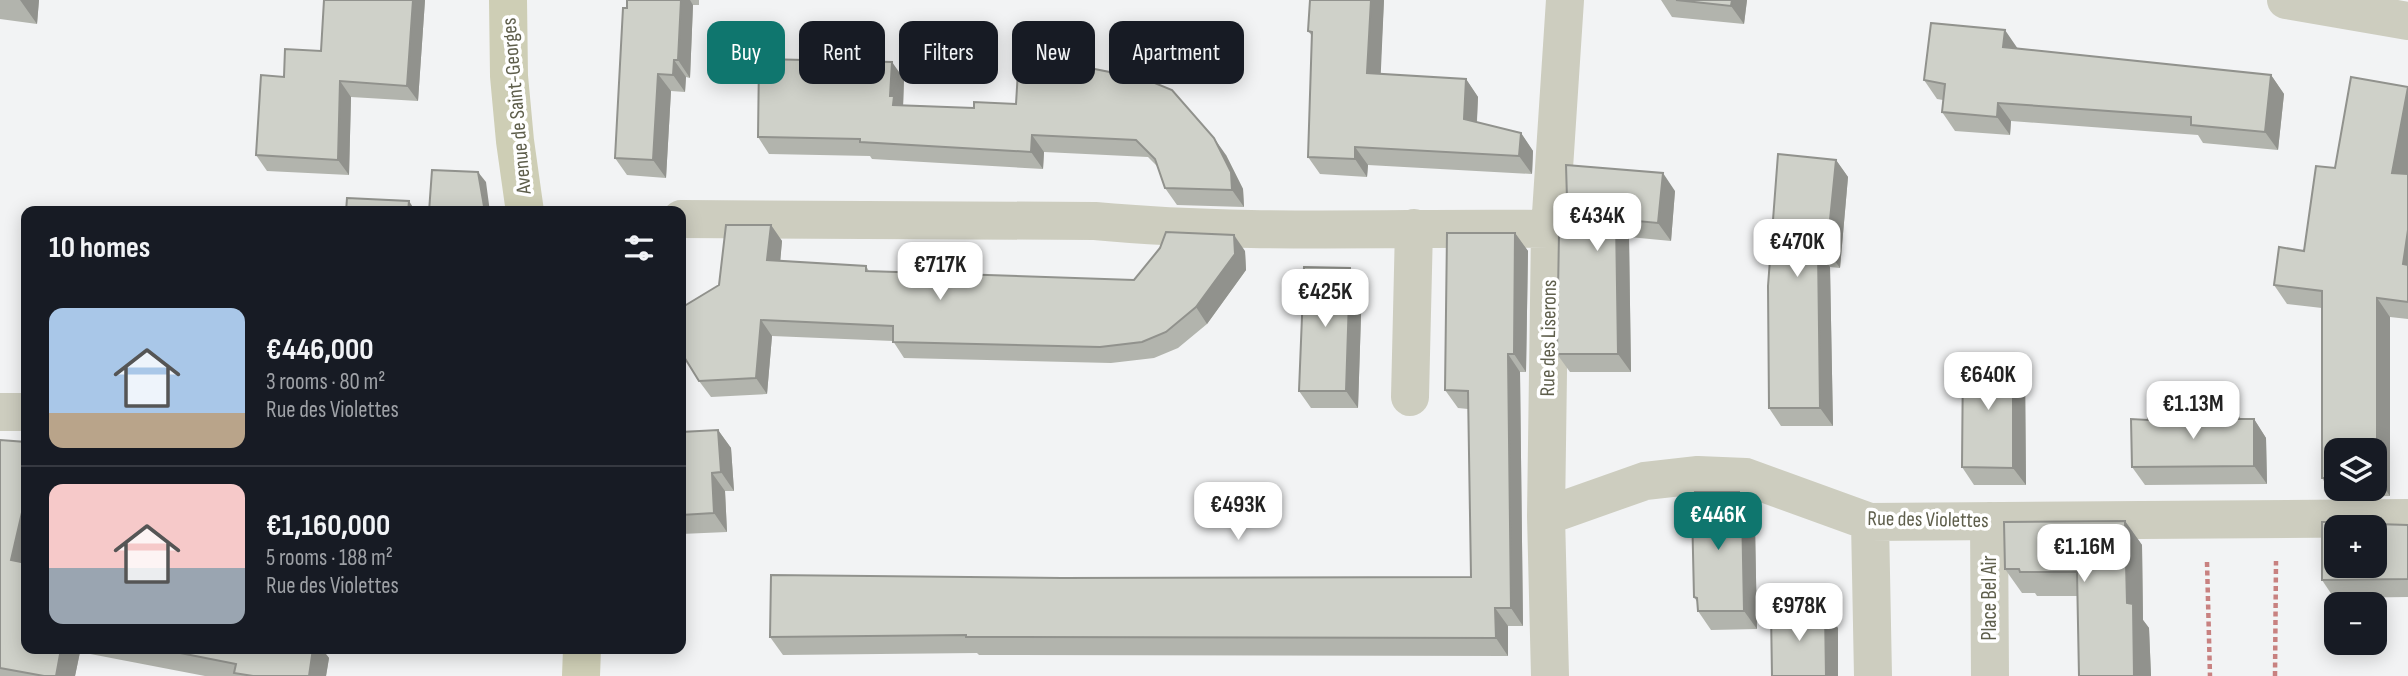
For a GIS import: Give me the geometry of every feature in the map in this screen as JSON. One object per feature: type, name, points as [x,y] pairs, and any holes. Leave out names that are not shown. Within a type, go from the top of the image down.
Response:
[{"type":"main road","name":"Avenue de Saint-Georges","points":[[508,0],[510,89],[524,206]]},
{"type":"main road","points":[[581,676],[582,654]]},
{"type":"street","name":"Rue des Liserons","points":[[1550,676],[1546,516],[1550,229],[1564,0]]},
{"type":"street","points":[[2286,0],[2408,21]]},
{"type":"street","points":[[686,219],[1096,221],[1159,227],[1299,230],[1550,229]]},
{"type":"street","points":[[1410,397],[1414,228]]},
{"type":"street","points":[[0,412],[21,412]]},
{"type":"street","name":"Rue des Violettes","points":[[1546,516],[1645,481],[1698,475],[1746,477],[1870,522],[2408,518]]},
{"type":"street","name":"Place Bel Air","points":[[1989,521],[1990,676]]},
{"type":"street","points":[[1870,522],[1873,676]]},
{"type":"path","points":[[2275,676],[2276,518]]},
{"type":"path","points":[[2207,519],[2210,676]]},
{"type":"building","points":[[324,0],[413,0],[407,86],[340,81],[338,160],[256,155],[261,75],[284,77],[285,49],[321,51]]},
{"type":"building","points":[[627,0],[681,0],[678,60],[674,60],[673,75],[658,74],[653,160],[615,158],[623,8],[627,8]]},
{"type":"building","points":[[1310,0],[1371,0],[1367,73],[1466,79],[1464,119],[1521,133],[1519,156],[1355,147],[1355,159],[1308,157],[1312,32],[1308,31]]},
{"type":"building","points":[[1676,0],[1732,0],[1731,6]]},
{"type":"building","points":[[1931,23],[2005,30],[2003,47],[2271,75],[2265,132],[2191,125],[2191,117],[1998,103],[1997,117],[1942,112],[1945,84],[1924,80]]},
{"type":"building","points":[[785,60],[799,60],[799,84],[885,84],[885,62],[892,62],[890,96],[894,96],[893,105],[974,108],[974,102],[1016,104],[1017,84],[1095,84],[1095,69],[1109,72],[1109,84],[1157,84],[1172,90],[1214,138],[1231,172],[1232,190],[1165,188],[1155,159],[1136,140],[1032,135],[1031,152],[860,142],[860,139],[758,137],[759,84],[785,84]]},
{"type":"building","points":[[2351,77],[2408,87],[2392,173],[2408,174],[2408,230],[2403,264],[2408,265],[2408,302],[2377,298],[2377,438],[2324,438],[2322,478],[2322,291],[2274,285],[2279,247],[2304,251],[2316,166],[2335,168]]},
{"type":"building","points":[[1778,154],[1836,160],[1827,250],[1818,249],[1820,408],[1769,408],[1768,286]]},
{"type":"building","points":[[1566,165],[1663,173],[1658,223],[1616,219],[1618,354],[1557,354],[1559,233],[1568,233]]},
{"type":"building","points":[[432,170],[478,172],[484,206],[429,206]]},
{"type":"building","points":[[347,198],[409,201],[409,206],[346,206]]},
{"type":"building","points":[[726,225],[771,225],[767,260],[866,266],[866,271],[1134,280],[1160,248],[1166,232],[1234,235],[1235,254],[1196,307],[1166,332],[1142,342],[1100,347],[893,342],[893,326],[761,320],[756,378],[699,381],[686,360],[686,305],[719,285]]},
{"type":"building","points":[[1447,233],[1515,233],[1514,354],[1508,354],[1511,608],[1495,608],[1496,638],[966,635],[770,637],[771,575],[1062,578],[1471,577],[1468,391],[1445,390]]},
{"type":"building","points":[[1304,267],[1350,268],[1346,391],[1299,391]]},
{"type":"building","points":[[2013,355],[2013,468],[1962,467],[1963,356]]},
{"type":"building","points":[[2238,415],[2238,419],[2254,419],[2254,466],[2132,467],[2131,419],[2148,420],[2148,416]]},
{"type":"building","points":[[718,430],[721,472],[712,473],[714,513],[686,515],[686,432]]},
{"type":"building","points":[[0,440],[21,442],[21,517],[11,560],[21,562],[21,654],[60,654],[56,676],[0,668]]},
{"type":"building","points":[[1695,492],[1739,492],[1739,507],[1742,508],[1744,611],[1698,611],[1697,598],[1694,597],[1692,509],[1696,509]]},
{"type":"building","points":[[2125,521],[2127,603],[2133,604],[2134,676],[2079,676],[2077,572],[2020,572],[2019,569],[2005,569],[2004,522]]},
{"type":"building","points":[[2322,522],[2324,578],[2387,578],[2387,524],[2408,525],[2408,579],[2322,580]]},
{"type":"building","points":[[1825,610],[1826,676],[1772,676],[1771,612]]},
{"type":"building","points":[[185,654],[312,654],[309,676],[253,676],[234,673],[236,664]]}]
